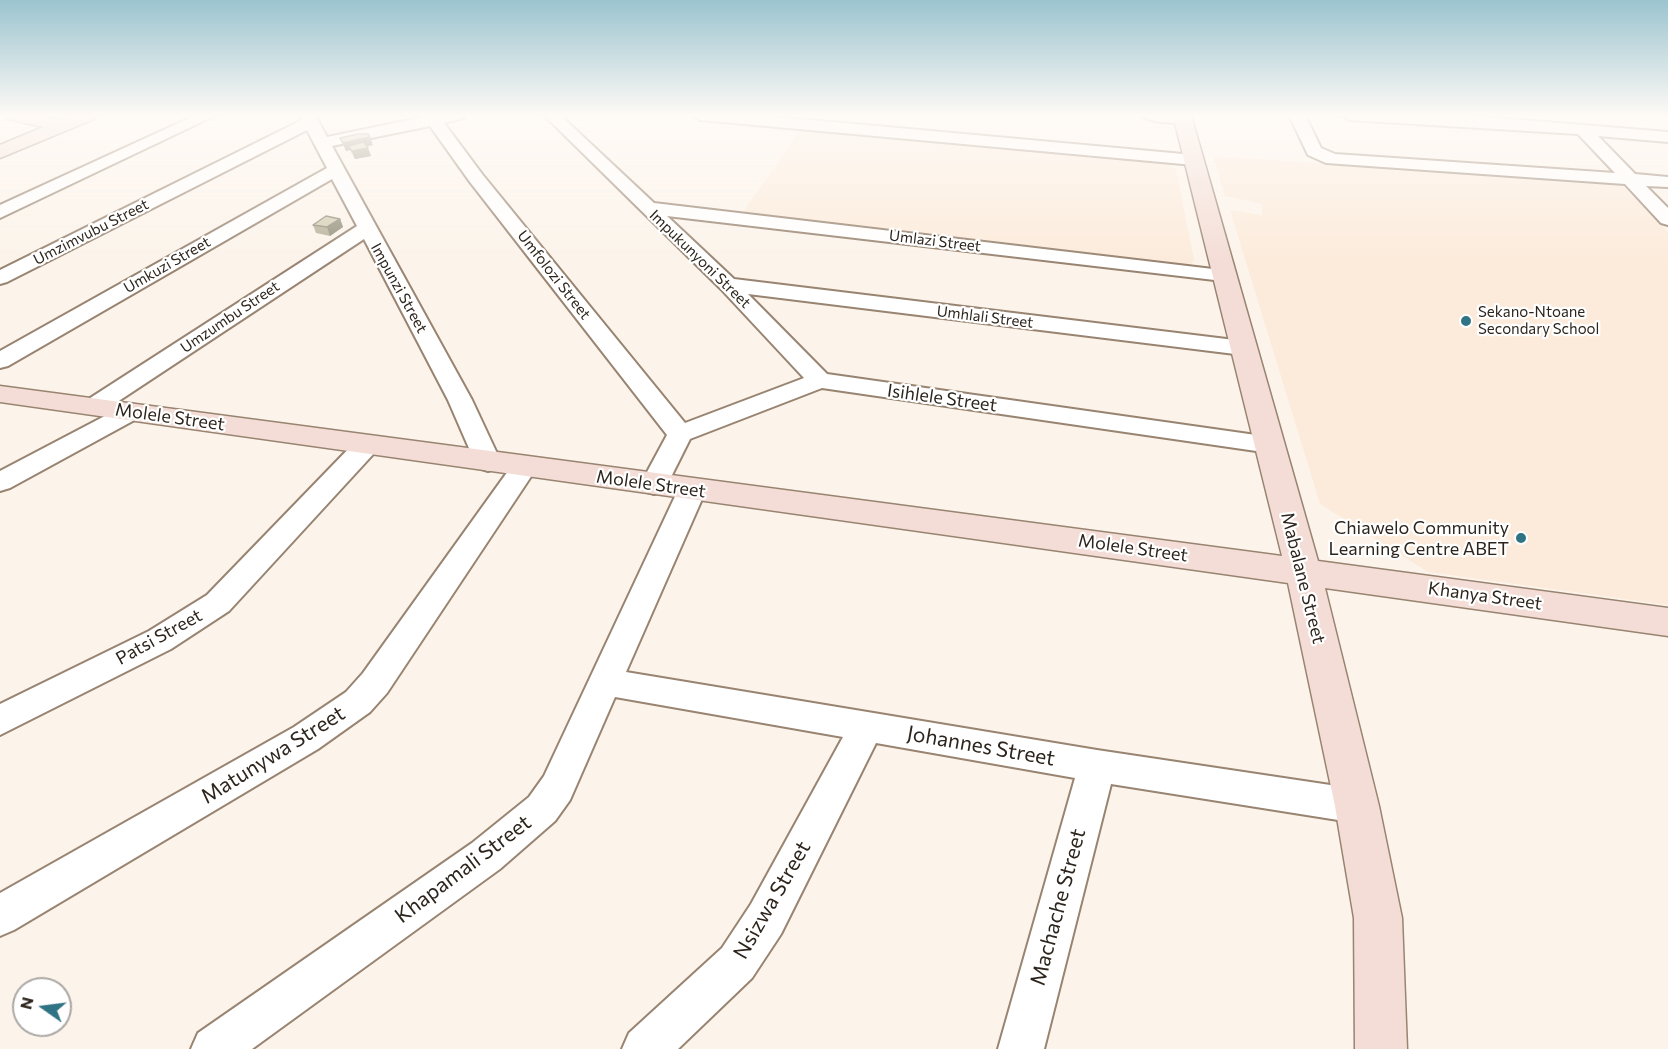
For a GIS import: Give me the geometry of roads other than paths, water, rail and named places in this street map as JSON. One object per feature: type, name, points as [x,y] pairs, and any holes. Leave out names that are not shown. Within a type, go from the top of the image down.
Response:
[{"type":"street","points":[[0,212],[104,164]]},
{"type":"street","name":"Umzimvubu Street","points":[[0,278],[220,164]]},
{"type":"street","name":"Impunzi Street","points":[[332,164],[460,400],[488,462]]},
{"type":"street","name":"Umfolozi Street","points":[[466,164],[680,434]]},
{"type":"street","name":"Impukunyoni Street","points":[[601,164],[728,285],[820,380]]},
{"type":"street","name":"Mabalane Street","points":[[1195,164],[1303,571],[1357,806],[1378,918],[1381,1049]]},
{"type":"street","points":[[1406,164],[1668,182]]},
{"type":"street","points":[[1616,164],[1668,219]]},
{"type":"street","name":"Umkuzi Street","points":[[0,361],[335,170]]},
{"type":"street","name":"Umlazi Street","points":[[646,208],[1223,275]]},
{"type":"street","name":"Umzumbu Street","points":[[93,407],[366,229]]},
{"type":"street","name":"Umhlali Street","points":[[728,285],[1243,348]]},
{"type":"street","name":"Isihlele Street","points":[[680,434],[820,380],[1270,445]]},
{"type":"street","name":"Molele Street","points":[[0,394],[654,485],[1303,571]]},
{"type":"street","points":[[0,482],[131,412]]},
{"type":"street","points":[[654,485],[680,434]]},
{"type":"street","name":"Patsi Street","points":[[0,720],[160,640],[218,603],[368,444]]},
{"type":"street","name":"Matunywa Street","points":[[0,916],[306,738],[358,702],[375,683],[525,466]]},
{"type":"street","name":"Khapamali Street","points":[[214,1049],[486,856],[542,809],[557,788],[692,490]]},
{"type":"street","name":"Khanya Street","points":[[1303,571],[1668,622]]},
{"type":"street","name":"Johannes Street","points":[[605,682],[1097,766],[1357,806]]},
{"type":"street","name":"Nsizwa Street","points":[[645,1049],[737,963],[766,918],[867,727]]},
{"type":"street","name":"Machache Street","points":[[1021,1049],[1097,766]]},
{"type":"place","name":"Sekano-Ntoane Secondary School","points":[[1466,321]]},
{"type":"place","name":"Chiawelo Community Learning Centre ABET","points":[[1521,538]]}]
